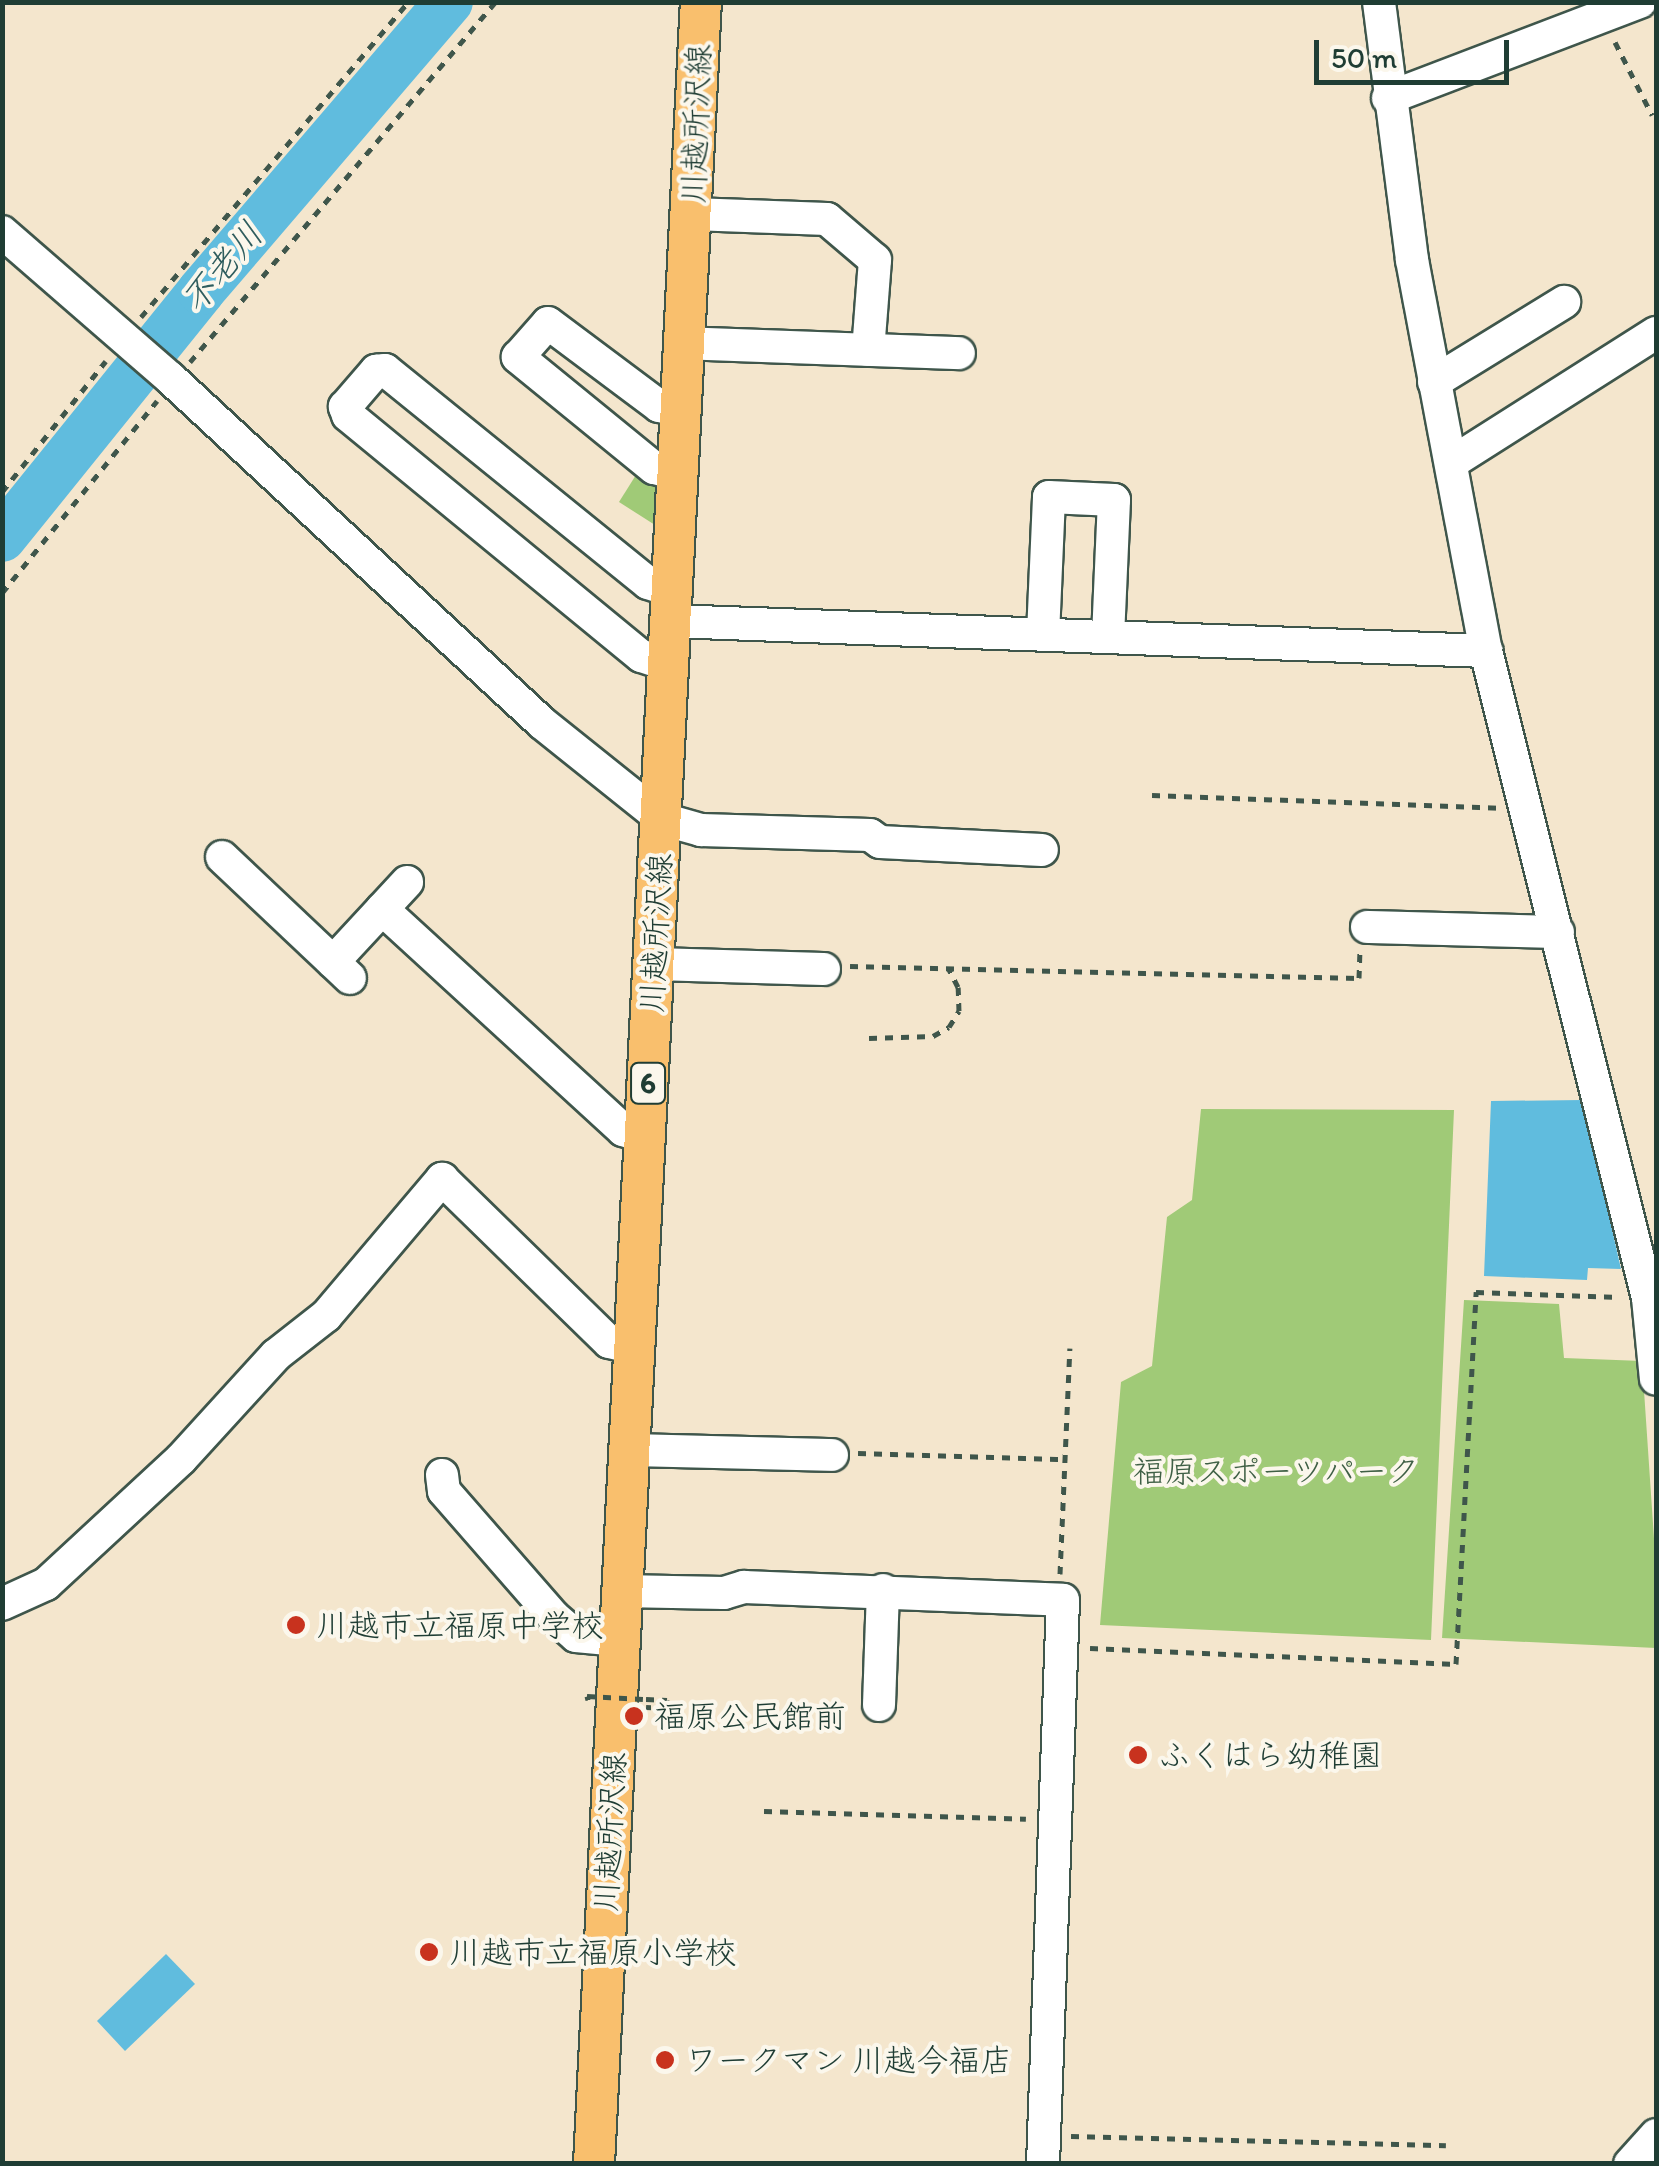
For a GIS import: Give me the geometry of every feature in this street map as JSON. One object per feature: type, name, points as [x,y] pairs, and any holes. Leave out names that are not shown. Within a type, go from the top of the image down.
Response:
[{"type":"main road","name":"川越所沢線","points":[[594,2164],[701,2]]},
{"type":"street","points":[[1379,2],[1388,98],[1434,382],[1486,651],[1648,1298],[1656,1379]]},
{"type":"street","points":[[1388,98],[1640,2]]},
{"type":"street","points":[[692,214],[827,219],[875,260],[868,350]]},
{"type":"street","points":[[2,232],[127,339],[177,375],[542,723],[662,819],[701,830],[870,835],[880,842],[1042,850]]},
{"type":"street","points":[[1434,382],[1564,302]]},
{"type":"street","points":[[677,474],[654,468],[518,356],[548,323],[658,406],[678,408]]},
{"type":"street","points":[[1451,463],[1656,333]]},
{"type":"street","points":[[682,343],[960,353]]},
{"type":"street","points":[[669,666],[642,656],[348,415],[345,407],[376,371],[386,370],[672,606],[1044,634],[1486,651]]},
{"type":"street","points":[[1044,634],[1049,497],[1114,500],[1108,637]]},
{"type":"street","points":[[222,857],[341,970],[382,910],[407,882]]},
{"type":"street","points":[[382,910],[622,1130],[645,1137]]},
{"type":"street","points":[[1367,928],[1558,932]]},
{"type":"street","points":[[655,964],[824,969]]},
{"type":"street","points":[[2,1604],[46,1584],[182,1459],[276,1355],[326,1316],[442,1179],[609,1342],[635,1348]]},
{"type":"street","points":[[628,1450],[832,1455]]},
{"type":"street","points":[[442,1475],[444,1491],[553,1616],[576,1636],[619,1640]]},
{"type":"street","points":[[621,1591],[724,1593],[744,1587],[1060,1598],[1043,2150]]},
{"type":"street","points":[[878,1706],[883,1590]]},
{"type":"street","points":[[1630,2164],[1656,2135]]},
{"type":"path","points":[[2,492],[408,2]]},
{"type":"path","points":[[2,593],[91,478],[495,2]]},
{"type":"path","points":[[1602,17],[1652,115]]},
{"type":"path","points":[[1152,795],[1526,809]]},
{"type":"path","points":[[824,969],[1359,978],[1361,934],[1367,928]]},
{"type":"path","points":[[869,1038],[933,1036],[949,1027],[959,1011],[958,987],[949,969]]},
{"type":"path","points":[[1059,1647],[1456,1664],[1476,1292],[1648,1298]]},
{"type":"path","points":[[1060,1598],[1070,1348]]},
{"type":"path","points":[[832,1455],[1065,1459]]},
{"type":"path","points":[[588,1700],[587,1696],[667,1700],[667,1708],[644,1707]]},
{"type":"path","points":[[764,1810],[1054,1820]]},
{"type":"path","points":[[1043,2150],[1446,2144]]},
{"type":"green space","points":[[641,467],[658,479],[655,525],[619,502]]},
{"type":"green space","name":"福原スポーツパーク","points":[[1201,1109],[1454,1110],[1431,1640],[1100,1625],[1121,1382],[1152,1366],[1167,1217],[1192,1200]]},
{"type":"green space","points":[[1464,1300],[1559,1304],[1564,1358],[1642,1361],[1656,1568],[1656,1648],[1442,1638]]},
{"type":"water","points":[[1583,1100],[1621,1269],[1588,1268],[1587,1280],[1484,1276],[1491,1101]]},
{"type":"water","points":[[166,1954],[195,1984],[125,2051],[97,2021]]},
{"type":"waterway","name":"不老川","points":[[2,538],[201,291],[449,2]]},
{"type":"place","name":"川越市立福原中学校","points":[[296,1625]]},
{"type":"place","name":"福原公民館前","points":[[634,1716]]},
{"type":"place","name":"ふくはら幼稚園","points":[[1138,1755]]},
{"type":"place","name":"川越市立福原小学校","points":[[429,1952]]},
{"type":"place","name":"ワークマン 川越今福店","points":[[665,2060]]}]
